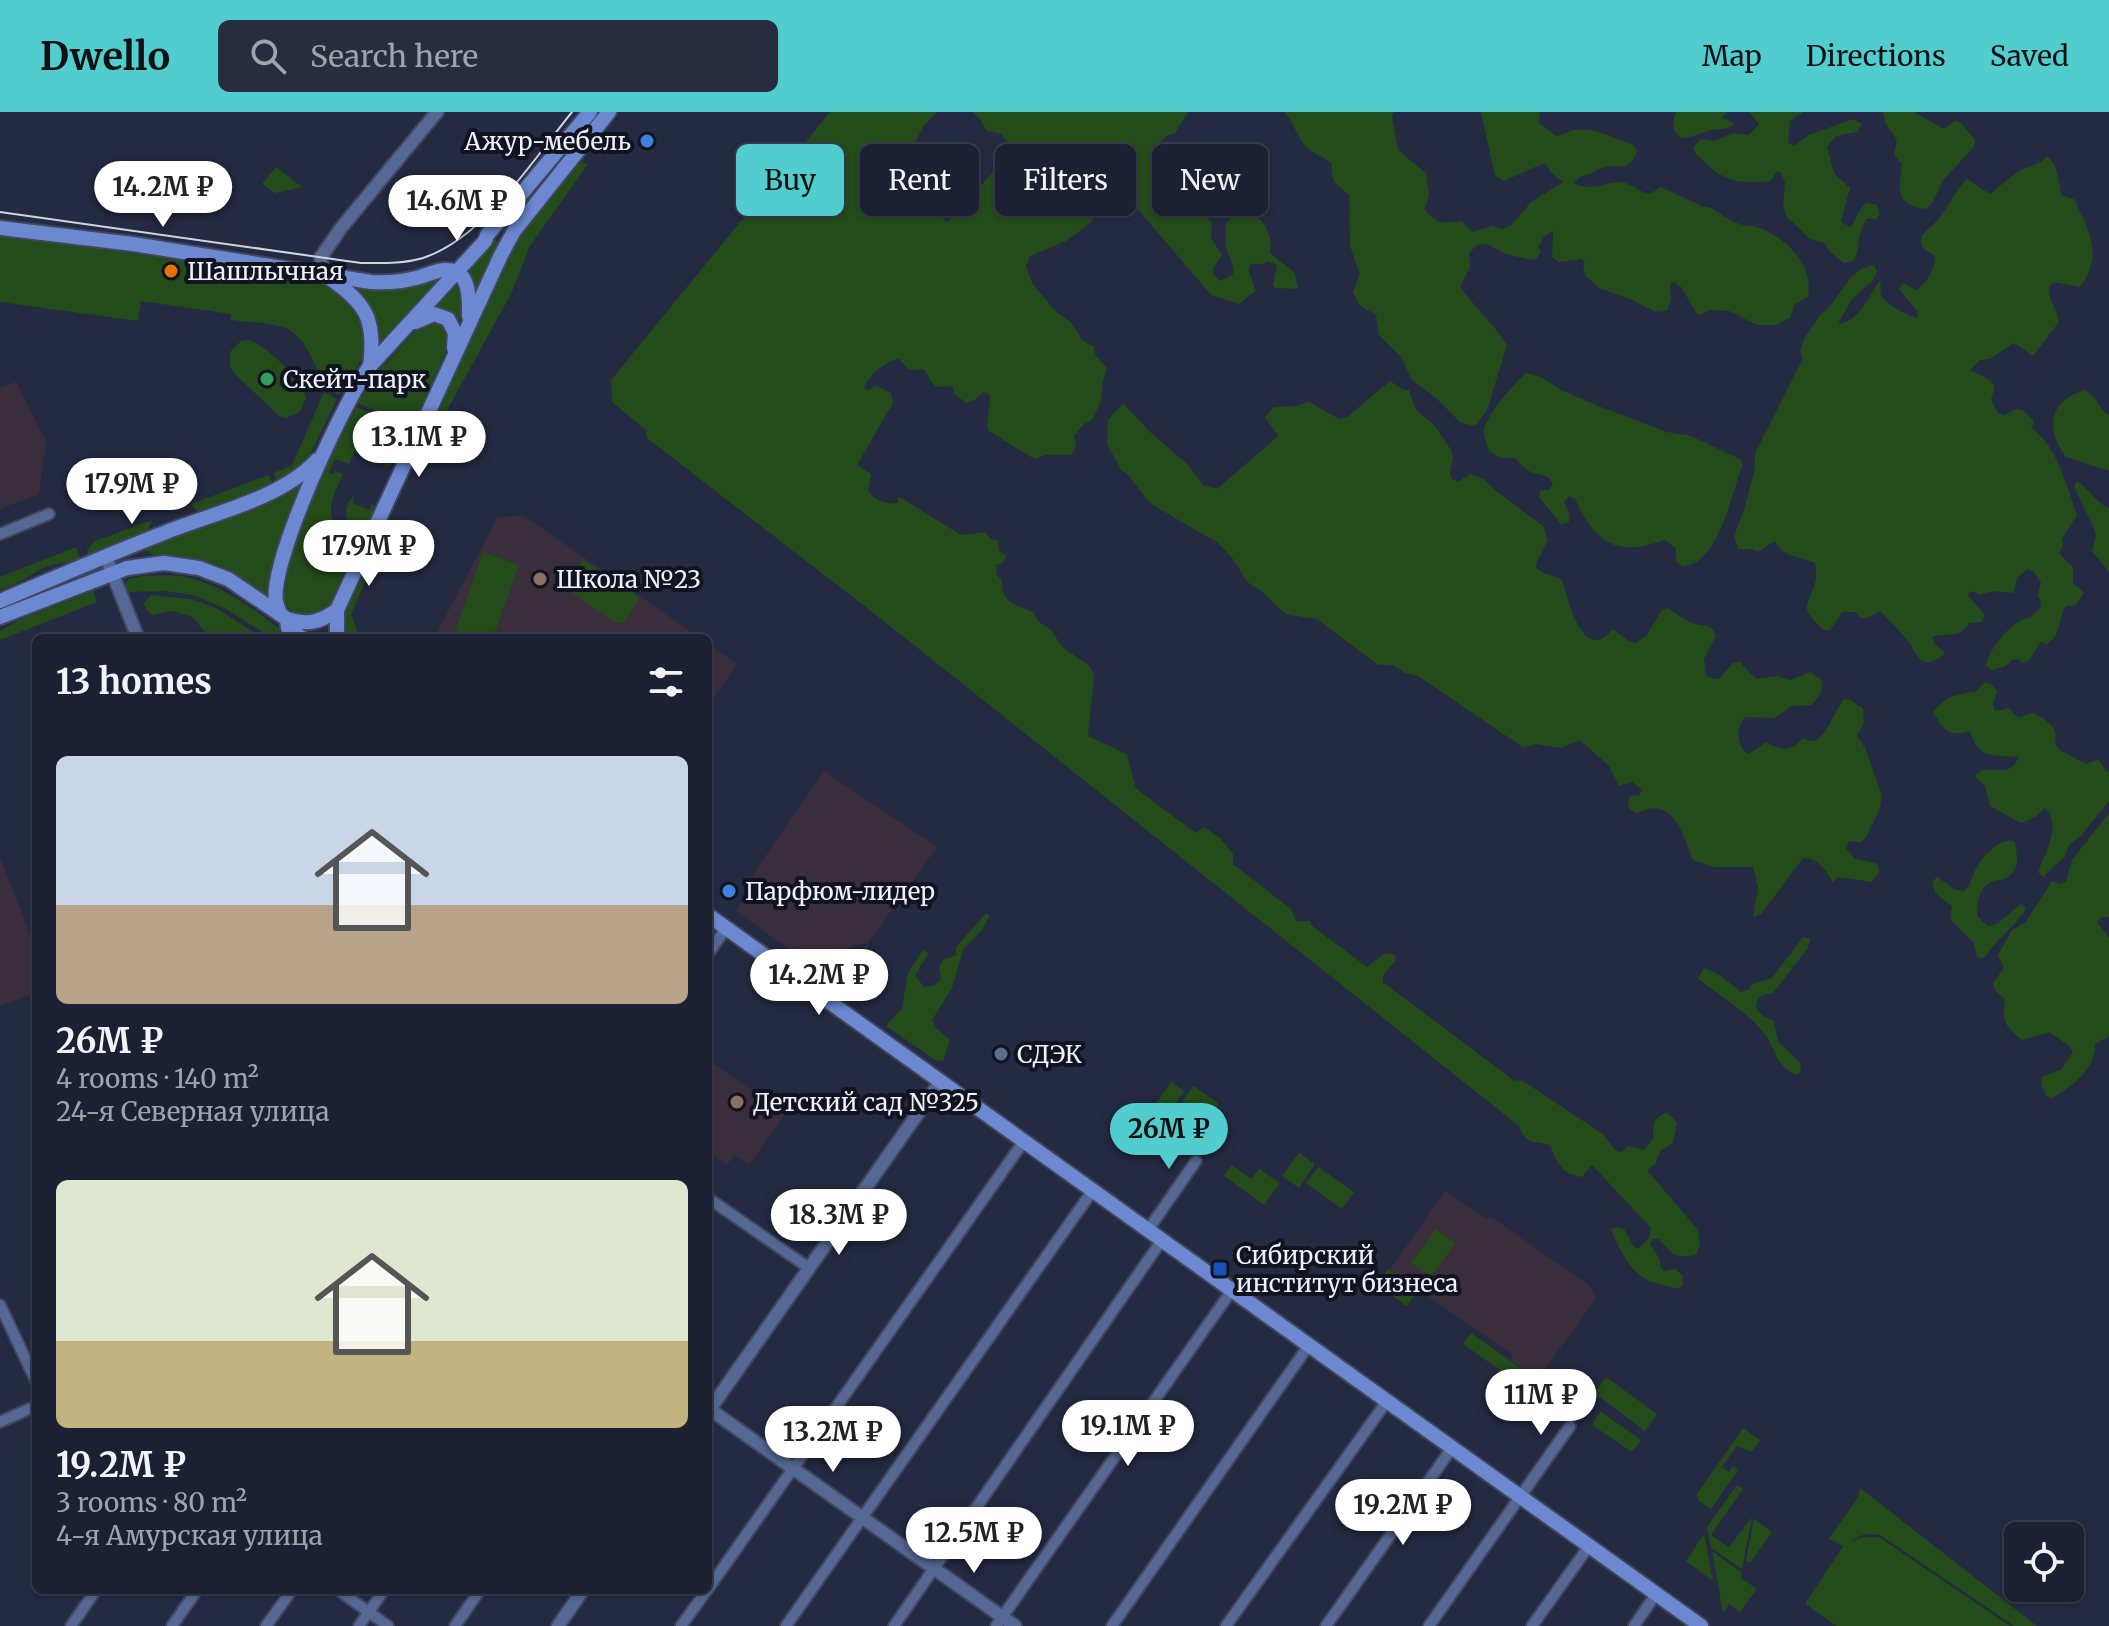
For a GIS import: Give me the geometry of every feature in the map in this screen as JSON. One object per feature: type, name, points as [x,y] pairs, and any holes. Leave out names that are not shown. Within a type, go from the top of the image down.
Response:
[{"type":"main road","points":[[570,148],[590,112]]},
{"type":"main road","points":[[296,634],[288,628],[276,602],[280,573],[323,454],[354,389],[370,366],[411,324],[487,235],[609,112]]},
{"type":"main road","points":[[337,634],[337,610],[453,354],[542,182]]},
{"type":"main road","points":[[0,228],[384,282],[414,279],[439,270],[479,237],[487,235]]},
{"type":"main road","points":[[439,270],[455,272],[468,289],[469,321]]},
{"type":"main road","points":[[321,272],[351,294],[367,315],[373,331],[370,366]]},
{"type":"main road","points":[[411,324],[434,314],[448,319],[455,333],[453,354]]},
{"type":"main road","points":[[0,601],[279,490],[303,475],[323,454]]},
{"type":"main road","points":[[0,617],[112,573],[150,563],[199,568],[239,585],[284,617],[315,623],[337,610]]},
{"type":"main road","points":[[712,918],[1701,1626]]},
{"type":"street","points":[[321,272],[321,257],[341,228],[437,112]]},
{"type":"street","points":[[0,534],[49,514]]},
{"type":"street","points":[[106,557],[136,634]]},
{"type":"street","points":[[712,948],[726,928]]},
{"type":"street","points":[[712,1406],[940,1082]]},
{"type":"street","points":[[712,1583],[1024,1141]]},
{"type":"street","points":[[1148,1230],[1196,1161]]},
{"type":"street","points":[[786,1626],[1093,1190]]},
{"type":"street","points":[[712,1201],[809,1268]]},
{"type":"street","points":[[894,1626],[1162,1240]]},
{"type":"street","points":[[999,1621],[1232,1290]]},
{"type":"street","points":[[0,1305],[32,1373]]},
{"type":"street","points":[[1112,1626],[1309,1345]]},
{"type":"street","points":[[1226,1626],[1387,1401]]},
{"type":"street","points":[[0,1422],[32,1408]]},
{"type":"street","points":[[712,1412],[934,1569],[999,1621],[1015,1626]]},
{"type":"street","points":[[1429,1626],[1570,1426]]},
{"type":"street","points":[[1326,1626],[1452,1448]]},
{"type":"street","points":[[1532,1626],[1589,1546]]},
{"type":"street","points":[[71,1626],[93,1594]]},
{"type":"street","points":[[172,1626],[194,1594]]},
{"type":"street","points":[[266,1626],[289,1594]]},
{"type":"street","points":[[344,1594],[388,1626]]},
{"type":"street","points":[[359,1626],[381,1594]]},
{"type":"street","points":[[455,1626],[477,1594]]},
{"type":"street","points":[[558,1626],[580,1594]]},
{"type":"street","points":[[681,1626],[704,1594]]},
{"type":"street","points":[[1634,1626],[1656,1594]]},
{"type":"shaded area","points":[[16,382],[46,441],[39,494],[0,509],[0,388]]},
{"type":"shaded area","name":"Школа №23","points":[[524,516],[694,634],[436,634],[498,517]]},
{"type":"shaded area","name":"Школа №23","points":[[712,647],[737,664],[712,700]]},
{"type":"shaded area","points":[[824,771],[937,847],[868,943],[855,945],[813,966],[736,911],[755,885],[749,880]]},
{"type":"shaded area","points":[[0,858],[32,939],[32,994],[0,1006]]},
{"type":"shaded area","name":"Детский сад №325","points":[[712,1063],[785,1114],[749,1165],[734,1155],[727,1165],[712,1154]]},
{"type":"shaded area","points":[[1445,1191],[1485,1218],[1491,1217],[1590,1286],[1596,1299],[1537,1379],[1510,1360],[1513,1355],[1390,1270]]},
{"type":"green space","points":[[830,112],[937,112],[924,125],[913,144],[860,144],[860,216],[940,216],[947,222],[953,216],[979,216],[979,187],[995,170],[995,216],[1096,216],[1066,241],[1030,256],[1026,266],[1032,283],[1055,311],[1071,322],[1082,340],[1093,346],[1096,356],[1107,368],[1101,401],[1092,420],[1074,436],[1076,446],[1071,455],[1031,457],[989,431],[988,393],[983,392],[967,403],[955,395],[952,386],[936,386],[923,369],[909,370],[899,359],[878,369],[864,388],[868,390],[877,386],[891,393],[893,403],[857,465],[871,474],[868,490],[885,502],[898,503],[898,496],[961,535],[985,532],[998,541],[999,551],[1006,556],[1003,563],[996,565],[997,575],[1002,580],[1007,599],[1033,612],[1063,648],[1090,666],[1094,676],[1088,736],[1127,754],[1138,790],[1193,831],[1197,833],[1204,827],[1220,838],[1233,854],[1233,864],[1291,909],[1296,921],[1310,921],[1312,926],[1367,967],[1385,953],[1395,955],[1396,960],[1383,976],[1383,982],[1513,1080],[1523,1081],[1603,1134],[1616,1151],[1621,1152],[1628,1146],[1644,1150],[1653,1139],[1655,1121],[1667,1112],[1677,1123],[1673,1143],[1661,1150],[1655,1164],[1647,1170],[1698,1230],[1700,1245],[1696,1255],[1681,1256],[1673,1254],[1658,1239],[1653,1239],[1650,1244],[1664,1271],[1675,1269],[1683,1276],[1683,1286],[1674,1289],[1655,1283],[1633,1269],[1611,1230],[1614,1227],[1624,1229],[1634,1247],[1639,1249],[1649,1237],[1651,1228],[1592,1165],[1582,1177],[1564,1170],[1550,1145],[1528,1139],[1519,1126],[876,615],[647,438],[646,430],[612,402],[611,380],[745,216],[844,216],[844,144],[804,144]]},
{"type":"green space","points":[[972,112],[1188,112],[1175,133],[1166,136],[1159,144],[1152,144],[1152,216],[1206,216],[1212,223],[1211,238],[1222,255],[1213,268],[1213,274],[1220,281],[1233,274],[1226,247],[1225,226],[1233,216],[1257,216],[1266,227],[1270,253],[1295,273],[1298,289],[1276,288],[1273,285],[1277,265],[1269,261],[1250,265],[1255,291],[1239,304],[1211,295],[1136,207],[1136,144],[1008,144],[1001,134],[987,131]]},
{"type":"green space","points":[[1284,112],[1394,112],[1392,116],[1398,150],[1426,173],[1429,195],[1425,209],[1440,222],[1462,221],[1472,232],[1492,226],[1502,229],[1511,226],[1531,202],[1563,182],[1551,173],[1546,164],[1504,181],[1495,176],[1481,112],[1540,112],[1539,123],[1556,136],[1582,129],[1604,134],[1634,145],[1637,151],[1635,157],[1629,164],[1603,168],[1581,176],[1574,183],[1591,187],[1623,182],[1650,193],[1661,187],[1709,207],[1739,224],[1767,231],[1796,253],[1807,274],[1808,297],[1795,304],[1790,318],[1776,325],[1757,325],[1729,311],[1696,313],[1682,288],[1674,282],[1670,284],[1671,300],[1667,311],[1656,312],[1599,288],[1586,276],[1582,259],[1559,262],[1552,257],[1553,230],[1538,247],[1541,251],[1537,258],[1531,260],[1503,253],[1487,244],[1477,245],[1469,253],[1470,268],[1460,286],[1507,345],[1487,410],[1475,426],[1461,423],[1412,380],[1401,357],[1379,335],[1376,315],[1359,305],[1353,292],[1360,274],[1350,246],[1349,195],[1335,182],[1332,164],[1305,146]]},
{"type":"green space","points":[[1676,112],[1727,112],[1722,118],[1733,122],[1733,125],[1682,138],[1674,130]]},
{"type":"green space","points":[[1749,112],[1803,112],[1790,121],[1788,142],[1793,146],[1809,135],[1853,119],[1862,124],[1857,132],[1836,136],[1827,147],[1834,173],[1850,188],[1841,222],[1851,227],[1863,205],[1877,205],[1879,215],[1876,219],[1867,219],[1863,225],[1853,261],[1844,263],[1824,243],[1810,239],[1787,217],[1783,208],[1785,183],[1781,173],[1777,171],[1771,181],[1738,181],[1712,169],[1695,152],[1693,148],[1700,139],[1715,141],[1733,133],[1749,135],[1759,124]]},
{"type":"green space","points":[[1883,112],[1914,112],[1944,129],[1955,121],[1961,123],[1975,140],[1974,147],[1944,179],[1931,205],[1925,209],[1908,204],[1903,199],[1900,189],[1902,165],[1894,154],[1897,140],[1885,123]]},
{"type":"green space","points":[[2047,156],[2056,169],[2061,195],[2074,199],[2085,221],[2092,243],[2091,264],[2080,287],[2054,282],[2049,288],[2059,322],[2033,356],[2014,343],[1990,359],[1980,360],[1970,370],[1995,386],[1991,400],[1998,413],[2004,415],[2017,409],[2024,411],[2034,421],[2031,428],[2055,456],[2077,515],[2062,539],[2063,546],[2059,553],[2073,568],[2073,583],[2084,592],[2076,605],[2066,606],[2052,640],[2047,644],[2041,642],[2029,660],[2024,663],[2018,659],[2011,660],[2006,666],[1992,670],[1986,666],[1996,644],[2009,629],[2030,618],[2040,608],[2041,601],[2037,596],[2041,583],[2028,569],[2017,578],[2014,593],[1993,591],[1980,595],[1973,591],[1967,594],[1985,615],[1982,622],[1969,623],[1957,634],[1932,637],[1945,653],[1931,662],[1918,657],[1904,636],[1880,611],[1866,618],[1860,618],[1856,612],[1842,612],[1830,630],[1824,630],[1810,616],[1807,607],[1816,581],[1815,563],[1787,553],[1775,541],[1758,552],[1738,549],[1734,536],[1755,468],[1755,453],[1803,358],[1800,352],[1804,339],[1851,277],[1861,269],[1874,265],[1877,272],[1873,280],[1852,299],[1838,324],[1857,314],[1880,280],[1883,298],[1898,310],[1918,318],[1917,311],[1899,289],[1903,283],[1916,290],[1930,275],[1935,256],[1923,248],[1922,235],[1938,220],[1962,184],[1967,179],[1990,194],[2017,172]]},
{"type":"green space","points":[[576,161],[588,164],[530,246],[511,294],[434,434],[427,432],[515,240]]},
{"type":"green space","points":[[276,167],[302,187],[275,193],[262,184]]},
{"type":"green space","points":[[0,234],[322,281],[337,288],[365,322],[365,354],[339,395],[324,381],[303,343],[283,327],[231,320],[231,314],[141,301],[138,321],[0,302]]},
{"type":"green space","points":[[495,239],[499,243],[474,297],[462,272]]},
{"type":"green space","points":[[448,272],[377,349],[374,322],[347,285],[412,284]]},
{"type":"green space","points":[[456,278],[465,295],[457,325],[428,311]]},
{"type":"green space","points":[[425,321],[445,321],[450,341],[414,426],[357,403],[381,368]]},
{"type":"green space","name":"Скейт-парк","points":[[248,340],[264,348],[291,373],[306,398],[300,412],[286,418],[279,416],[234,373],[230,367],[230,352],[241,341]]},
{"type":"green space","points":[[1526,373],[1541,377],[1561,390],[1601,407],[1667,432],[1691,436],[1740,459],[1743,464],[1729,508],[1706,553],[1695,562],[1683,566],[1676,562],[1676,548],[1664,540],[1633,547],[1609,543],[1591,526],[1575,499],[1569,496],[1564,502],[1570,515],[1569,522],[1561,524],[1539,497],[1541,490],[1548,490],[1553,485],[1549,478],[1529,471],[1515,458],[1501,458],[1489,451],[1485,439],[1485,426],[1494,409]]},
{"type":"green space","points":[[1390,381],[1409,390],[1416,410],[1434,425],[1451,450],[1452,479],[1458,482],[1470,474],[1484,479],[1543,526],[1548,541],[1536,568],[1562,580],[1578,626],[1590,639],[1601,639],[1613,629],[1636,643],[1647,635],[1662,610],[1668,608],[1687,621],[1710,627],[1714,632],[1716,636],[1704,659],[1706,675],[1712,679],[1719,679],[1733,663],[1740,662],[1756,679],[1777,676],[1791,680],[1810,672],[1822,680],[1821,693],[1812,705],[1792,706],[1774,718],[1745,717],[1739,737],[1742,747],[1749,754],[1766,742],[1786,749],[1803,738],[1817,740],[1843,699],[1851,700],[1863,709],[1864,723],[1857,736],[1865,748],[1882,795],[1880,809],[1866,837],[1861,842],[1849,841],[1846,848],[1855,859],[1876,863],[1880,870],[1872,882],[1838,877],[1833,883],[1817,862],[1803,858],[1761,914],[1753,917],[1758,888],[1753,867],[1713,867],[1693,860],[1673,817],[1658,809],[1636,813],[1630,809],[1630,796],[1639,795],[1642,790],[1632,782],[1619,786],[1609,766],[1580,740],[1561,748],[1535,744],[1524,748],[1418,676],[1392,665],[1378,665],[1317,619],[1282,611],[1247,582],[1233,559],[1218,543],[1151,504],[1121,470],[1107,444],[1108,420],[1123,403],[1188,465],[1203,485],[1217,489],[1278,436],[1265,417],[1274,407],[1309,402],[1339,419],[1346,418]]},
{"type":"green space","points":[[2084,390],[2109,415],[2109,471],[2066,457],[2055,436],[2053,427],[2057,409],[2072,395]]},
{"type":"green space","points":[[324,392],[337,399],[308,459],[278,484],[274,473],[292,465]]},
{"type":"green space","points":[[356,407],[412,430],[402,453],[390,465],[384,467],[386,462],[381,460],[384,452],[367,445],[363,454],[355,451],[349,464],[335,459],[329,473],[335,471],[343,474],[331,509],[335,523],[347,541],[347,571],[329,609],[316,616],[301,616],[289,608],[283,594],[291,552],[311,500]]},
{"type":"green space","points":[[269,475],[272,482],[267,488],[198,512],[191,504]]},
{"type":"green space","points":[[2077,481],[2109,508],[2109,572],[2092,551],[2095,530],[2074,487]]},
{"type":"green space","points":[[303,483],[279,544],[268,596],[219,565],[193,558],[156,555],[144,550],[145,547]]},
{"type":"green space","points":[[354,496],[353,503],[369,510],[372,503],[376,510],[360,546],[346,514]]},
{"type":"green space","points":[[152,520],[148,531],[88,556],[87,550],[95,541]]},
{"type":"green space","points":[[76,547],[81,559],[47,566],[0,590],[0,577]]},
{"type":"green space","points":[[483,552],[519,565],[494,634],[454,634]]},
{"type":"green space","points":[[375,559],[351,615],[358,634],[343,634],[343,614],[368,563]]},
{"type":"green space","points":[[583,560],[636,595],[638,601],[624,622],[616,623],[567,589],[566,583]]},
{"type":"green space","points":[[171,575],[205,583],[250,607],[287,634],[266,634],[224,608],[193,595],[166,591],[126,592],[129,579]]},
{"type":"green space","points":[[93,591],[97,602],[0,640],[0,631],[19,620]]},
{"type":"green space","points":[[151,595],[191,599],[216,608],[257,634],[209,634],[193,617],[173,611],[151,615],[143,604]]},
{"type":"green space","points":[[1985,682],[1997,691],[1993,704],[1995,711],[2009,708],[2018,718],[2031,713],[2041,718],[2053,728],[2055,744],[2060,750],[2086,764],[2098,759],[2106,772],[2109,771],[2109,801],[2081,836],[2070,844],[2064,857],[2043,877],[2038,872],[2052,831],[2050,815],[2045,808],[2021,823],[1990,806],[1985,786],[1974,776],[1980,771],[2009,769],[2019,757],[1995,756],[1982,751],[1970,731],[1947,731],[1933,712],[1947,699],[1975,692]]},
{"type":"green space","points":[[2109,813],[2109,917],[2102,917],[2097,922],[2109,938],[2109,1036],[2095,1044],[2091,1062],[2082,1076],[2052,1098],[2046,1096],[2041,1084],[2042,1077],[2062,1069],[2073,1051],[2049,1032],[2022,1040],[2008,1027],[2004,1019],[2005,999],[1995,990],[1993,983],[2004,968],[1998,955],[2012,930],[2025,923],[2052,881],[2059,884],[2066,881],[2072,860]]},
{"type":"green space","points":[[2009,840],[2015,842],[2015,869],[2010,876],[1986,885],[1979,900],[1977,916],[1988,926],[1998,923],[2022,904],[2026,909],[1984,958],[1977,957],[1974,943],[1950,919],[1952,906],[1936,894],[1932,882],[1937,877],[1956,890],[1964,891],[1983,857]]},
{"type":"green space","points":[[986,913],[990,916],[981,931],[964,948],[952,988],[932,1020],[935,1027],[950,1040],[943,1061],[935,1060],[886,1026],[902,1008],[908,972],[924,949],[928,954],[915,975],[924,987],[941,980],[939,966],[943,960],[956,955],[956,947]]},
{"type":"green space","points":[[1803,937],[1810,939],[1808,948],[1773,993],[1760,996],[1756,1005],[1761,1014],[1774,1021],[1778,1042],[1800,1062],[1798,1075],[1780,1062],[1756,1024],[1698,979],[1704,968],[1718,974],[1741,992],[1748,990],[1752,984],[1772,978]]},
{"type":"green space","points":[[1171,1082],[1184,1091],[1165,1119],[1152,1110]]},
{"type":"green space","points":[[1193,1086],[1218,1103],[1220,1118],[1196,1151],[1164,1128]]},
{"type":"green space","points":[[1299,1153],[1315,1164],[1299,1188],[1282,1176]]},
{"type":"green space","points":[[1232,1165],[1251,1179],[1259,1169],[1280,1183],[1264,1205],[1224,1176]]},
{"type":"green space","points":[[1318,1167],[1354,1192],[1342,1209],[1306,1183]]},
{"type":"green space","points":[[1436,1229],[1455,1243],[1431,1277],[1411,1263]]},
{"type":"green space","points":[[1388,1269],[1418,1290],[1407,1306],[1377,1285]]},
{"type":"green space","points":[[1471,1333],[1526,1372],[1518,1383],[1463,1344]]},
{"type":"green space","points":[[1606,1377],[1657,1414],[1645,1431],[1594,1393]]},
{"type":"green space","points":[[1600,1411],[1641,1440],[1632,1452],[1592,1425]]},
{"type":"green space","points":[[1743,1428],[1760,1440],[1751,1452],[1737,1446],[1722,1467],[1728,1472],[1733,1466],[1738,1470],[1711,1509],[1699,1501],[1697,1494]]},
{"type":"green space","points":[[1737,1485],[1743,1489],[1711,1535],[1729,1547],[1752,1517],[1742,1569],[1711,1548],[1707,1527]]},
{"type":"green space","points":[[1860,1488],[2037,1626],[2014,1626],[1880,1535],[1865,1534],[1849,1542],[1864,1537],[1879,1537],[2010,1626],[1837,1626],[1805,1604],[1843,1546],[1829,1539],[1858,1497]]},
{"type":"green space","points":[[1754,1519],[1772,1532],[1750,1563],[1746,1560]]},
{"type":"green space","points":[[1704,1534],[1713,1581],[1686,1561]]},
{"type":"green space","points":[[1712,1551],[1741,1572],[1741,1578],[1757,1589],[1740,1612],[1729,1604],[1723,1613]]},
{"type":"tram line","points":[[0,212],[361,263],[408,261],[446,248],[487,215],[506,196],[572,112]]},
{"type":"place","name":"Ажур-мебель","points":[[647,141]]},
{"type":"place","name":"Шашлычная","points":[[171,271]]},
{"type":"place","name":"Скейт-парк","points":[[267,379]]},
{"type":"place","name":"Школа №23","points":[[540,579]]},
{"type":"place","name":"Парфюм-лидер","points":[[729,891]]},
{"type":"place","name":"СДЭК","points":[[1001,1054]]},
{"type":"place","name":"Детский сад №325","points":[[737,1102]]},
{"type":"place","name":"Сибирский институт бизнеса","points":[[1220,1269]]}]
